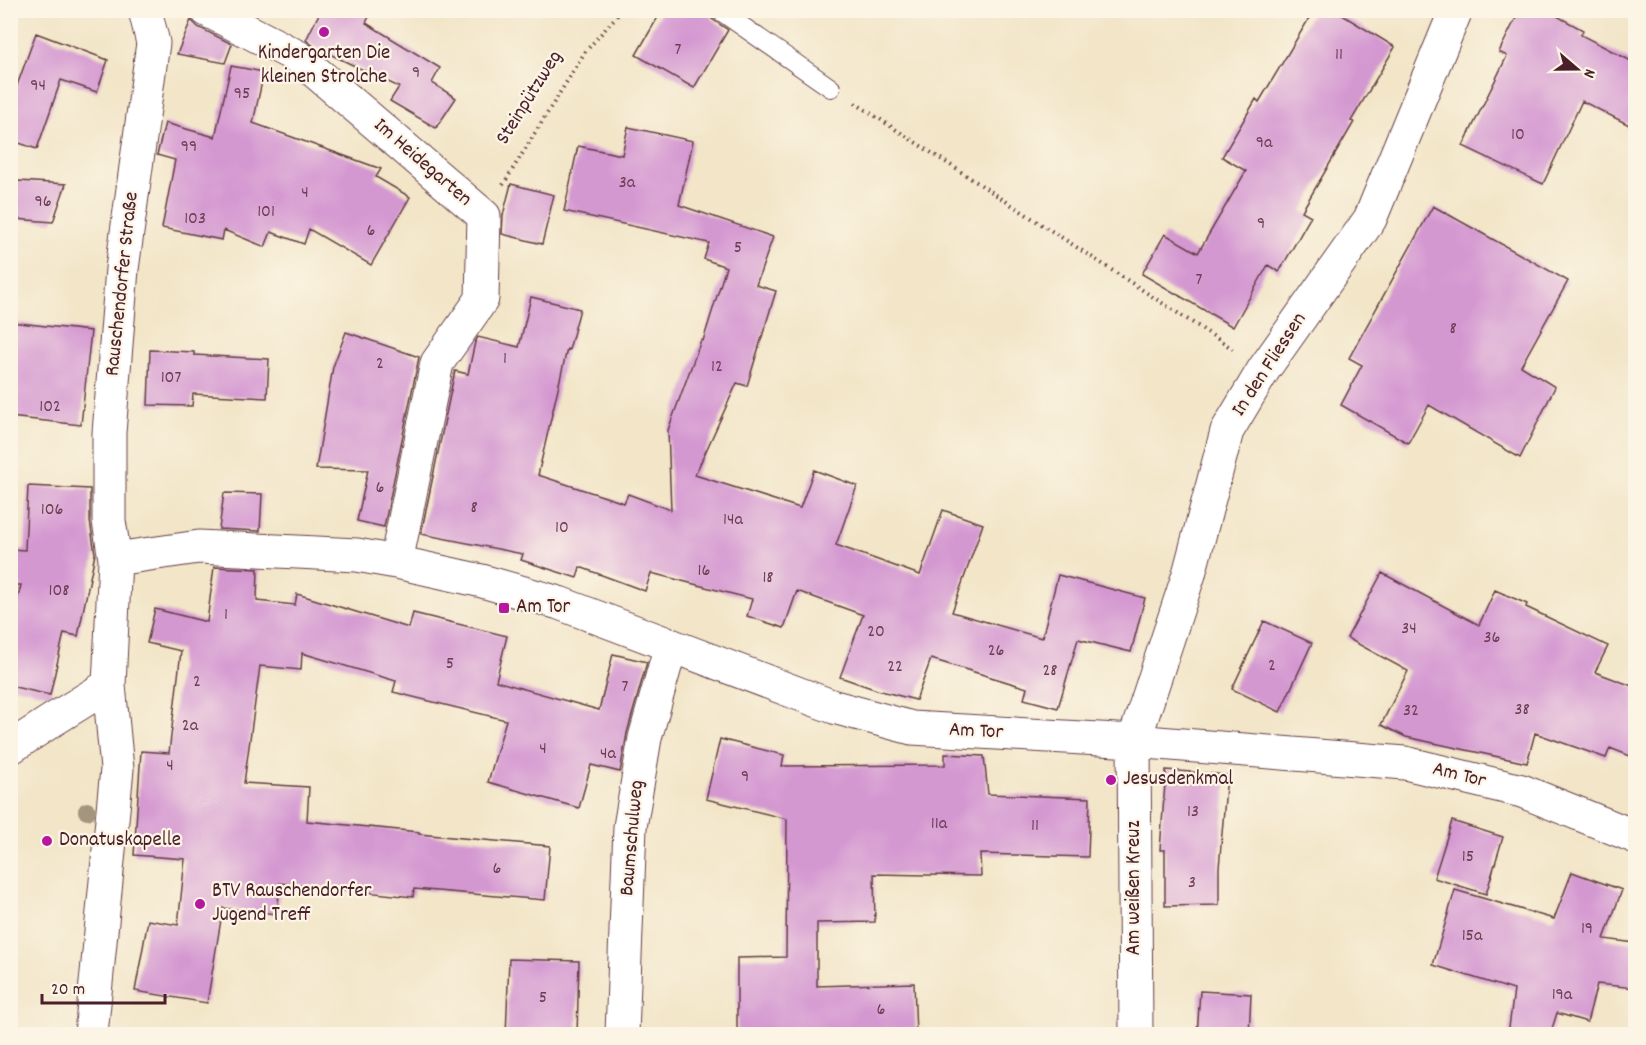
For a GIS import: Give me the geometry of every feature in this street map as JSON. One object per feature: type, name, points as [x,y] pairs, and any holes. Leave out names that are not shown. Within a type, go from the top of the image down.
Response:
[{"type":"street","name":"Rauschendorfer Straße","points":[[90,1035],[117,769],[109,685],[115,559],[109,521],[109,433],[122,269],[153,43],[145,10]]},
{"type":"street","name":"Im Heidegarten","points":[[207,10],[298,57],[484,216],[482,299],[437,363],[396,562]]},
{"type":"street","name":"In den Fliessen","points":[[1134,741],[1189,574],[1227,431],[1264,369],[1370,219],[1456,10]]},
{"type":"street","name":"Am Tor","points":[[115,559],[199,547],[357,555],[396,562],[482,581],[559,603],[834,707],[912,728],[1134,741],[1405,763],[1522,791],[1635,837]]},
{"type":"street","name":"Baumschulweg","points":[[622,1035],[630,826],[645,738],[671,645]]},
{"type":"street","points":[[10,748],[109,685]]},
{"type":"street","name":"Am weißen Kreuz","points":[[1134,741],[1136,1035]]},
{"type":"lane","points":[[719,10],[831,88]]},
{"type":"path","name":"Steinpützweg","points":[[484,216],[585,52],[622,10]]},
{"type":"path","points":[[831,88],[1264,369]]},
{"type":"building","points":[[321,10],[372,10],[366,23],[440,68],[432,83],[456,98],[436,128],[390,101],[399,87],[315,47],[306,40]]},
{"type":"building","points":[[662,10],[708,10],[712,19],[728,30],[694,88],[636,55]]},
{"type":"building","points":[[1314,10],[1334,10],[1395,47],[1302,211],[1311,216],[1279,272],[1268,265],[1233,327],[1142,274],[1165,234],[1198,253],[1246,171],[1222,157],[1256,99],[1259,102]]},
{"type":"building","points":[[1520,10],[1546,10],[1583,30],[1581,35],[1635,63],[1635,128],[1582,101],[1543,184],[1463,146],[1507,56],[1499,52]]},
{"type":"building","points":[[191,20],[198,27],[232,44],[225,63],[177,54]]},
{"type":"building","points":[[36,33],[108,60],[97,92],[61,80],[37,149],[10,140],[10,105]]},
{"type":"building","points":[[231,66],[264,72],[253,123],[381,169],[376,177],[410,197],[371,265],[309,229],[304,244],[271,232],[265,247],[224,230],[222,240],[162,228],[175,160],[157,155],[165,123],[215,137]]},
{"type":"building","points":[[628,127],[693,141],[679,205],[773,237],[756,285],[776,291],[747,386],[737,383],[695,475],[800,508],[814,470],[857,486],[836,545],[920,575],[943,510],[983,524],[952,612],[1042,638],[1058,575],[1145,598],[1131,652],[1078,639],[1058,708],[1024,699],[1027,688],[931,659],[916,700],[840,677],[863,615],[797,591],[784,628],[747,616],[752,599],[651,573],[645,591],[580,567],[577,578],[521,560],[523,554],[421,534],[455,371],[468,374],[478,337],[519,347],[531,297],[580,309],[569,350],[567,349],[538,475],[624,503],[628,494],[671,510],[668,430],[701,340],[703,341],[726,267],[704,259],[709,243],[564,211],[578,146],[622,155]]},
{"type":"building","points":[[18,181],[66,184],[53,222],[15,219]]},
{"type":"building","points":[[511,184],[554,195],[542,244],[502,234],[503,215]]},
{"type":"building","points":[[1433,206],[1568,281],[1521,366],[1555,387],[1520,458],[1429,405],[1408,443],[1341,405],[1362,365],[1349,358]]},
{"type":"building","points":[[10,322],[91,331],[81,425],[10,417]]},
{"type":"building","points":[[346,332],[419,357],[384,527],[357,521],[368,470],[316,469],[333,367]]},
{"type":"building","points":[[150,350],[269,359],[267,398],[193,394],[192,406],[148,405]]},
{"type":"building","points":[[28,486],[90,489],[90,521],[95,554],[78,636],[64,633],[50,695],[10,686],[10,630],[21,585],[10,585],[10,549],[25,550]]},
{"type":"building","points":[[224,493],[262,494],[260,531],[219,529]]},
{"type":"building","points":[[214,567],[258,569],[257,601],[295,605],[297,594],[409,628],[413,613],[507,636],[496,681],[599,710],[613,654],[647,662],[627,733],[620,772],[591,765],[579,808],[488,782],[506,720],[393,692],[396,681],[302,653],[301,670],[260,666],[244,783],[309,787],[307,821],[550,846],[545,900],[414,889],[413,897],[280,883],[277,914],[223,908],[207,1003],[135,991],[148,920],[178,925],[185,859],[134,855],[141,751],[169,753],[181,651],[147,643],[155,609],[207,622]]},
{"type":"building","points":[[1382,573],[1479,625],[1495,590],[1608,646],[1595,672],[1635,687],[1635,758],[1610,748],[1606,758],[1535,733],[1527,763],[1406,737],[1381,725],[1408,671],[1347,638]]},
{"type":"building","points":[[1264,621],[1312,643],[1280,712],[1232,689]]},
{"type":"building","points":[[720,739],[784,755],[782,766],[945,765],[945,754],[984,756],[988,794],[1090,798],[1088,857],[980,854],[981,876],[874,874],[875,922],[817,923],[817,986],[914,983],[916,1035],[737,1035],[737,958],[786,957],[787,819],[706,799]]},
{"type":"building","points":[[1166,770],[1227,775],[1219,868],[1219,905],[1165,906],[1165,850],[1160,850]]},
{"type":"building","points":[[1452,821],[1503,837],[1486,894],[1434,878]]},
{"type":"building","points":[[1572,872],[1622,890],[1604,939],[1635,943],[1635,988],[1597,984],[1587,1022],[1557,1013],[1550,1035],[1508,1035],[1514,990],[1433,965],[1455,890],[1554,919]]},
{"type":"building","points":[[509,959],[579,961],[577,1035],[506,1035]]},
{"type":"building","points":[[1200,991],[1251,994],[1249,1035],[1197,1035]]},
{"type":"place","name":"Kindergarten Die kleinen Strolche","points":[[324,32]]},
{"type":"place","name":"Am Tor","points":[[504,608]]},
{"type":"place","name":"Jesusdenkmal","points":[[1111,780]]},
{"type":"place","name":"Donatuskapelle","points":[[47,841]]},
{"type":"place","name":"BTV Rauschendorfer Jugend Treff","points":[[200,904]]}]
